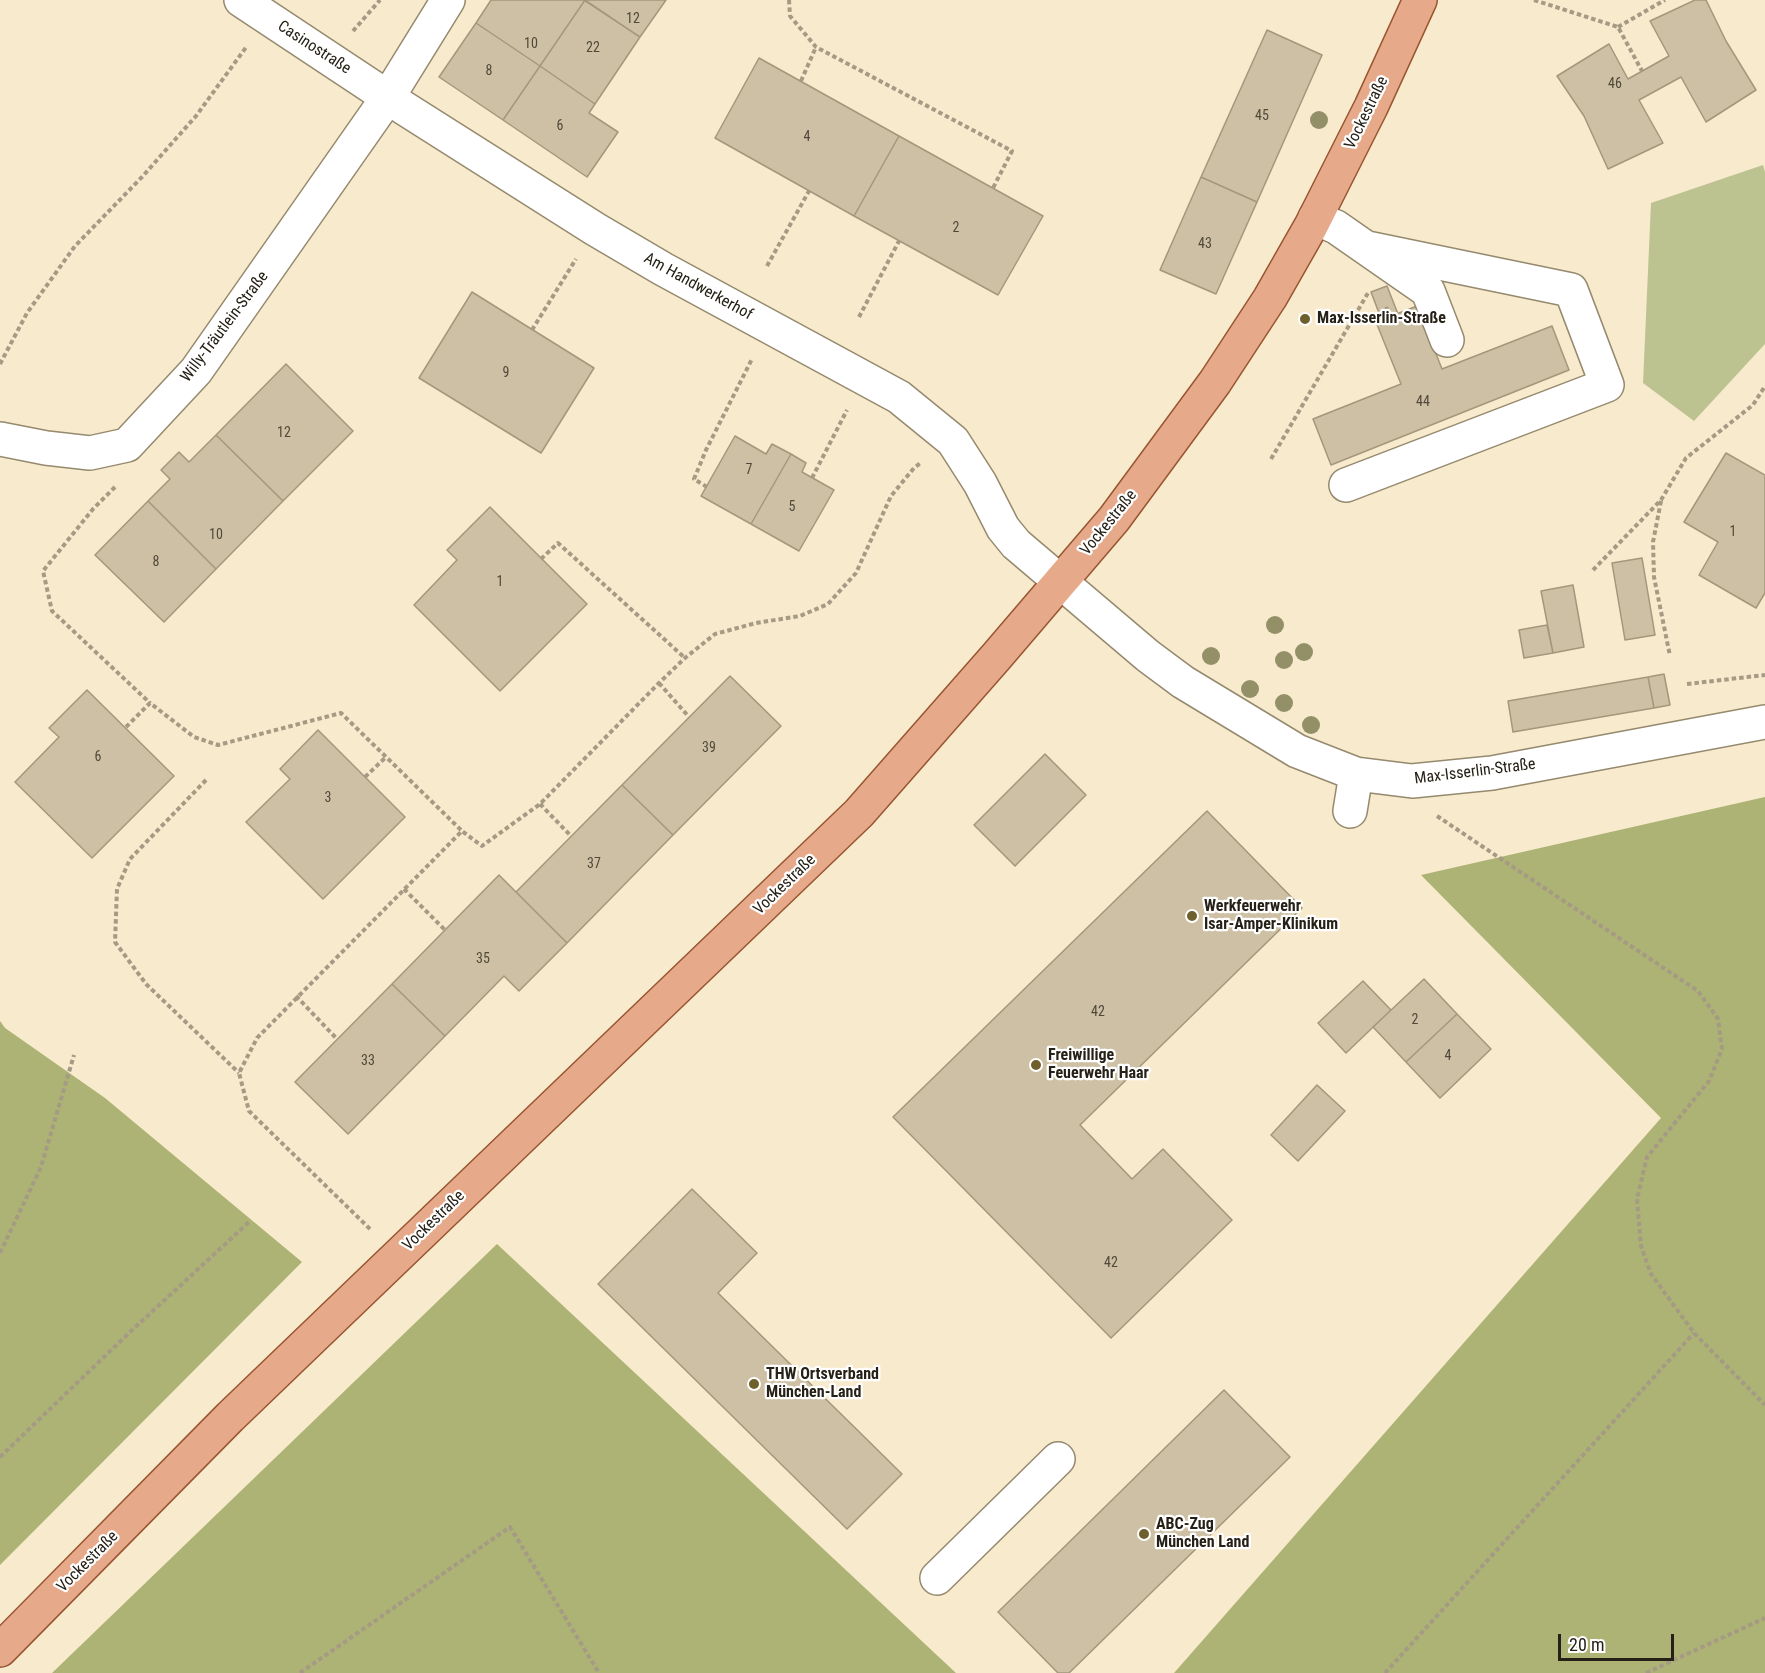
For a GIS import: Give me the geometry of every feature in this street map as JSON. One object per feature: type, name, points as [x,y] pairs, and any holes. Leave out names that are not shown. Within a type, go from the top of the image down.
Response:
[{"type":"main road","name":"Vockestraße","points":[[0,1650],[230,1417],[859,813],[1060,582],[1114,519],[1215,382],[1270,298],[1315,218],[1371,107],[1419,0]]},
{"type":"street","name":"Casinostraße","points":[[241,0],[388,97]]},
{"type":"street","points":[[388,97],[448,0]]},
{"type":"street","name":"Am Handwerkerhof","points":[[388,97],[595,229],[663,269],[900,397],[953,441],[980,483],[1003,528],[1016,544],[1060,582]]},
{"type":"street","name":"Willy-Träutlein-Straße","points":[[0,439],[46,448],[90,453],[127,445],[196,371],[388,97]]},
{"type":"street","points":[[1315,218],[1336,227],[1428,291],[1447,340]]},
{"type":"street","points":[[1346,485],[1607,385],[1571,290],[1367,249]]},
{"type":"street","name":"Max-Isserlin-Straße","points":[[1060,582],[1148,656],[1183,682],[1297,751],[1356,774],[1412,781],[1492,773],[1765,722]]},
{"type":"street","points":[[1350,811],[1356,774]]},
{"type":"street","points":[[937,1578],[1058,1459]]},
{"type":"path","points":[[789,0],[790,16],[816,46],[1012,151],[993,188]]},
{"type":"path","points":[[1534,0],[1618,27],[1642,71]]},
{"type":"path","points":[[1618,27],[1665,0]]},
{"type":"path","points":[[0,364],[27,313],[75,246],[142,177],[196,116],[267,18]]},
{"type":"path","points":[[801,81],[816,46]]},
{"type":"path","points":[[767,266],[809,191]]},
{"type":"path","points":[[532,330],[595,229]]},
{"type":"path","points":[[859,317],[900,241]]},
{"type":"path","points":[[1271,459],[1370,289]]},
{"type":"path","points":[[707,486],[694,479],[706,450],[768,326]]},
{"type":"path","points":[[812,477],[864,378]]},
{"type":"path","points":[[1593,570],[1661,500],[1686,458],[1753,405],[1765,387]]},
{"type":"path","points":[[116,486],[93,509],[43,571],[52,611],[150,703],[194,737],[218,745],[341,713],[462,831],[482,846],[540,804],[659,683],[715,634],[756,623],[800,616],[828,604],[856,573],[891,495],[914,468],[953,441]]},
{"type":"path","points":[[1661,500],[1653,543],[1654,577],[1670,656]]},
{"type":"path","points":[[541,559],[558,543],[685,658]]},
{"type":"path","points":[[1687,684],[1765,675]]},
{"type":"path","points":[[659,683],[689,717]]},
{"type":"path","points":[[126,727],[150,703]]},
{"type":"path","points":[[365,777],[386,757]]},
{"type":"path","points":[[206,780],[130,859],[117,889],[115,942],[146,984],[239,1073],[249,1111],[370,1229]]},
{"type":"path","points":[[1412,781],[1419,804],[1698,992],[1718,1018],[1722,1049],[1709,1081],[1647,1157],[1637,1199],[1641,1246],[1651,1274],[1694,1333],[1765,1405]]},
{"type":"path","points":[[540,804],[571,836]]},
{"type":"path","points":[[239,1073],[257,1038],[296,996],[462,831]]},
{"type":"path","points":[[405,889],[445,930]]},
{"type":"path","points":[[296,996],[337,1039]]},
{"type":"path","points":[[0,1253],[41,1167],[74,1055]]},
{"type":"path","points":[[0,1457],[249,1222]]},
{"type":"path","points":[[1385,1673],[1694,1333]]},
{"type":"path","points":[[300,1673],[510,1527],[599,1673]]},
{"type":"path","points":[[1646,1673],[1765,1618]]},
{"type":"green space","points":[[1763,165],[1765,172],[1765,344],[1694,421],[1643,383],[1651,203]]},
{"type":"green space","points":[[1765,797],[1765,1673],[1174,1673],[1661,1118],[1421,875]]},
{"type":"green space","points":[[0,1021],[5,1028],[105,1098],[302,1262],[0,1565]]},
{"type":"green space","points":[[497,1244],[956,1673],[52,1673]]},
{"type":"building","points":[[491,0],[585,0],[540,66],[476,23]]},
{"type":"building","points":[[584,0],[666,0],[640,37]]},
{"type":"building","points":[[585,0],[640,37],[595,104],[540,66]]},
{"type":"building","points":[[1695,0],[1706,0],[1726,41],[1756,90],[1706,122],[1681,77],[1639,100],[1663,143],[1608,169],[1584,116],[1557,76],[1609,44],[1628,79],[1669,56],[1650,21]]},
{"type":"building","points":[[476,23],[540,66],[503,120],[439,77]]},
{"type":"building","points":[[1267,30],[1322,55],[1257,202],[1201,177]]},
{"type":"building","points":[[759,58],[899,136],[854,216],[715,138]]},
{"type":"building","points":[[540,66],[595,104],[589,113],[618,132],[587,177],[503,120]]},
{"type":"building","points":[[899,136],[1043,216],[998,295],[854,216]]},
{"type":"building","points":[[1201,177],[1257,202],[1216,294],[1160,270]]},
{"type":"building","points":[[1387,286],[1398,314],[1382,321],[1371,292]]},
{"type":"building","points":[[472,292],[594,368],[541,453],[419,378]]},
{"type":"building","points":[[1417,306],[1442,369],[1552,326],[1569,370],[1331,465],[1313,419],[1401,384],[1376,322]]},
{"type":"building","points":[[286,364],[353,431],[283,501],[216,435]]},
{"type":"building","points":[[216,435],[283,501],[216,569],[148,501],[170,479],[161,470],[179,452],[189,462]]},
{"type":"building","points":[[735,436],[766,454],[772,444],[791,454],[751,524],[701,496]]},
{"type":"building","points":[[1726,453],[1765,475],[1765,593],[1756,608],[1699,575],[1718,542],[1684,522]]},
{"type":"building","points":[[791,454],[806,463],[802,472],[834,490],[799,551],[751,524]]},
{"type":"building","points":[[148,501],[216,569],[164,622],[95,555]]},
{"type":"building","points":[[490,507],[587,604],[500,691],[414,605],[457,560],[447,550]]},
{"type":"building","points":[[1642,558],[1655,635],[1625,640],[1612,563]]},
{"type":"building","points":[[1573,585],[1584,647],[1553,653],[1541,591]]},
{"type":"building","points":[[1547,625],[1553,653],[1524,658],[1519,630]]},
{"type":"building","points":[[1664,674],[1670,705],[1654,708],[1648,677]]},
{"type":"building","points":[[730,676],[781,726],[673,835],[622,785]]},
{"type":"building","points":[[1648,677],[1654,708],[1513,732],[1508,701]]},
{"type":"building","points":[[87,690],[174,776],[92,858],[15,782],[59,737],[49,728]]},
{"type":"building","points":[[318,730],[405,817],[323,899],[246,822],[290,779],[280,769]]},
{"type":"building","points":[[1045,754],[1086,795],[1015,866],[974,825]]},
{"type":"building","points":[[622,785],[673,835],[567,943],[516,892]]},
{"type":"building","points":[[1207,811],[1302,908],[1080,1125],[1132,1179],[1163,1149],[1232,1220],[1111,1338],[893,1117]]},
{"type":"building","points":[[499,875],[567,943],[519,991],[504,976],[445,1036],[392,984]]},
{"type":"building","points":[[1424,979],[1457,1014],[1406,1062],[1373,1027]]},
{"type":"building","points":[[1363,981],[1391,1010],[1346,1053],[1318,1023]]},
{"type":"building","points":[[392,984],[445,1036],[348,1134],[295,1082]]},
{"type":"building","points":[[1457,1014],[1491,1049],[1440,1098],[1406,1062]]},
{"type":"building","points":[[1317,1085],[1345,1111],[1298,1161],[1271,1135]]},
{"type":"building","name":"THW Ortsverband München-Land","points":[[692,1189],[757,1253],[718,1293],[902,1474],[847,1529],[598,1284]]},
{"type":"building","name":"ABC-Zug München Land","points":[[1224,1390],[1290,1457],[1069,1673],[1058,1673],[998,1612]]},
{"type":"place","name":"Max-Isserlin-Straße","points":[[1305,319]]},
{"type":"place","name":"Werkfeuerwehr Isar-Amper-Klinikum","points":[[1192,916]]},
{"type":"place","name":"Freiwillige Feuerwehr Haar","points":[[1036,1065]]},
{"type":"place","name":"THW Ortsverband München-Land","points":[[754,1384]]},
{"type":"place","name":"ABC-Zug München Land","points":[[1144,1534]]}]
